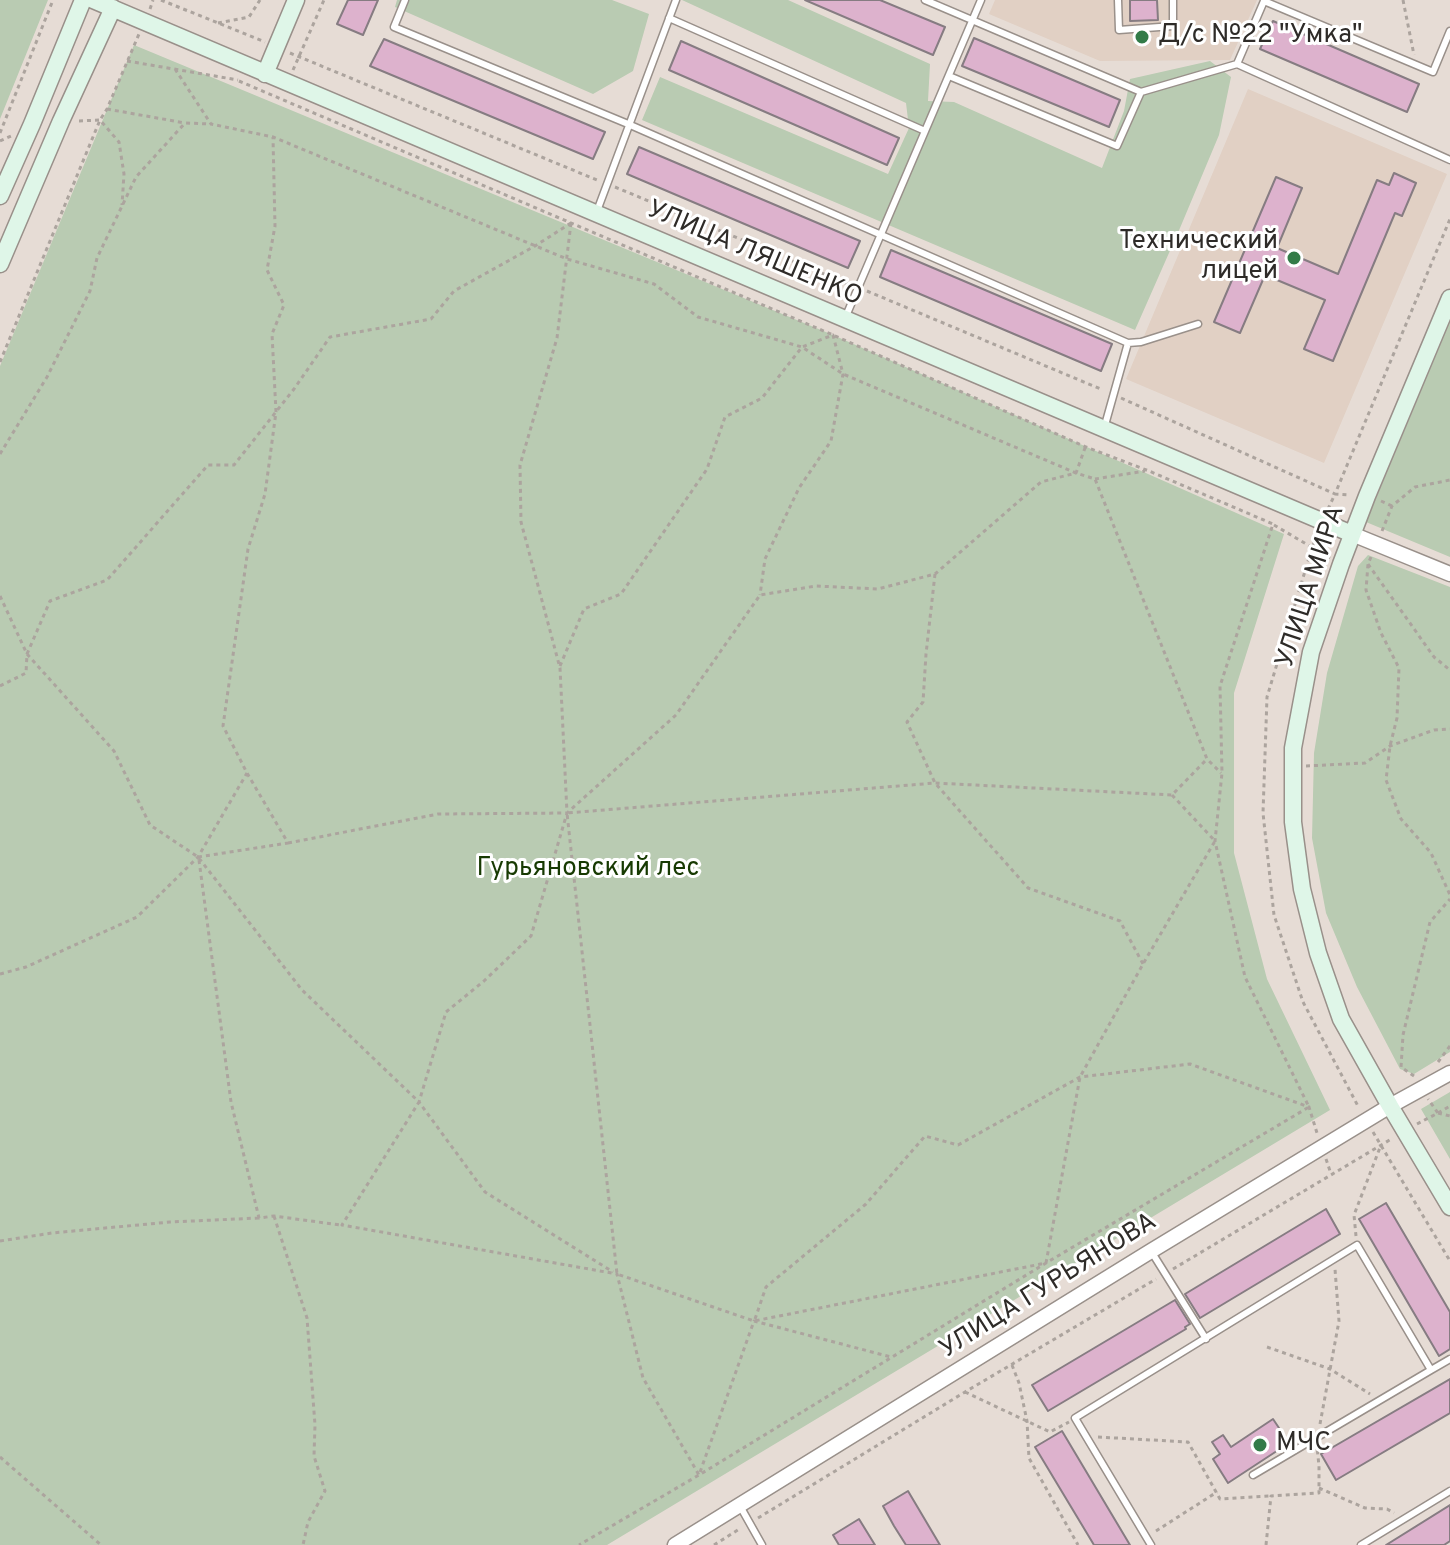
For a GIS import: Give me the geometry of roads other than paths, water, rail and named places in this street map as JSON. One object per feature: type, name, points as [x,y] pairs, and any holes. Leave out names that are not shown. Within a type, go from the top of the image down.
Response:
[{"type":"main road","points":[[23,208],[0,197],[83,0]]},
{"type":"main road","name":"УЛИЦА ЛЯШЕНКО","points":[[93,0],[267,80],[596,214],[1352,534]]},
{"type":"main road","points":[[267,80],[276,46],[296,0]]},
{"type":"main road","points":[[0,264],[113,8]]},
{"type":"main road","name":"УЛИЦА МИРА","points":[[1450,298],[1352,534],[1311,652],[1293,748],[1293,822],[1302,889],[1318,953],[1341,1019],[1450,1207]]},
{"type":"street","name":"УЛИЦА ЛЯШЕНКО","points":[[1352,534],[1450,574]]},
{"type":"street","name":"УЛИЦА ГУРЬЯНОВА","points":[[675,1545],[1151,1251],[1450,1073]]},
{"type":"lane","points":[[405,0],[394,27],[628,124],[1128,343],[1141,342],[1198,324]]},
{"type":"lane","points":[[596,214],[676,0]]},
{"type":"lane","points":[[925,0],[1141,92],[1237,64],[1450,160]]},
{"type":"lane","points":[[845,319],[981,0]]},
{"type":"lane","points":[[1118,0],[1119,30],[1173,26],[1173,0]]},
{"type":"lane","points":[[1237,64],[1264,1],[1433,72],[1450,31]]},
{"type":"lane","points":[[669,18],[925,131]]},
{"type":"lane","points":[[949,76],[1117,146],[1141,92]]},
{"type":"lane","points":[[1104,429],[1128,343]]},
{"type":"lane","points":[[1151,1545],[1075,1418],[1357,1245],[1431,1370]]},
{"type":"lane","points":[[1151,1251],[1206,1339]]},
{"type":"lane","points":[[1253,1475],[1450,1359]]},
{"type":"lane","points":[[1361,1545],[1450,1491]]},
{"type":"lane","points":[[740,1506],[762,1545]]},
{"type":"place","name":"Д/с №22 \"Умка\"","points":[[1142,37]]},
{"type":"place","name":"Технический лицей","points":[[1294,258]]},
{"type":"place","name":"МЧС","points":[[1260,1445]]},
{"type":"park label","name":"Гурьяновский лес","points":[[588,870]]}]
